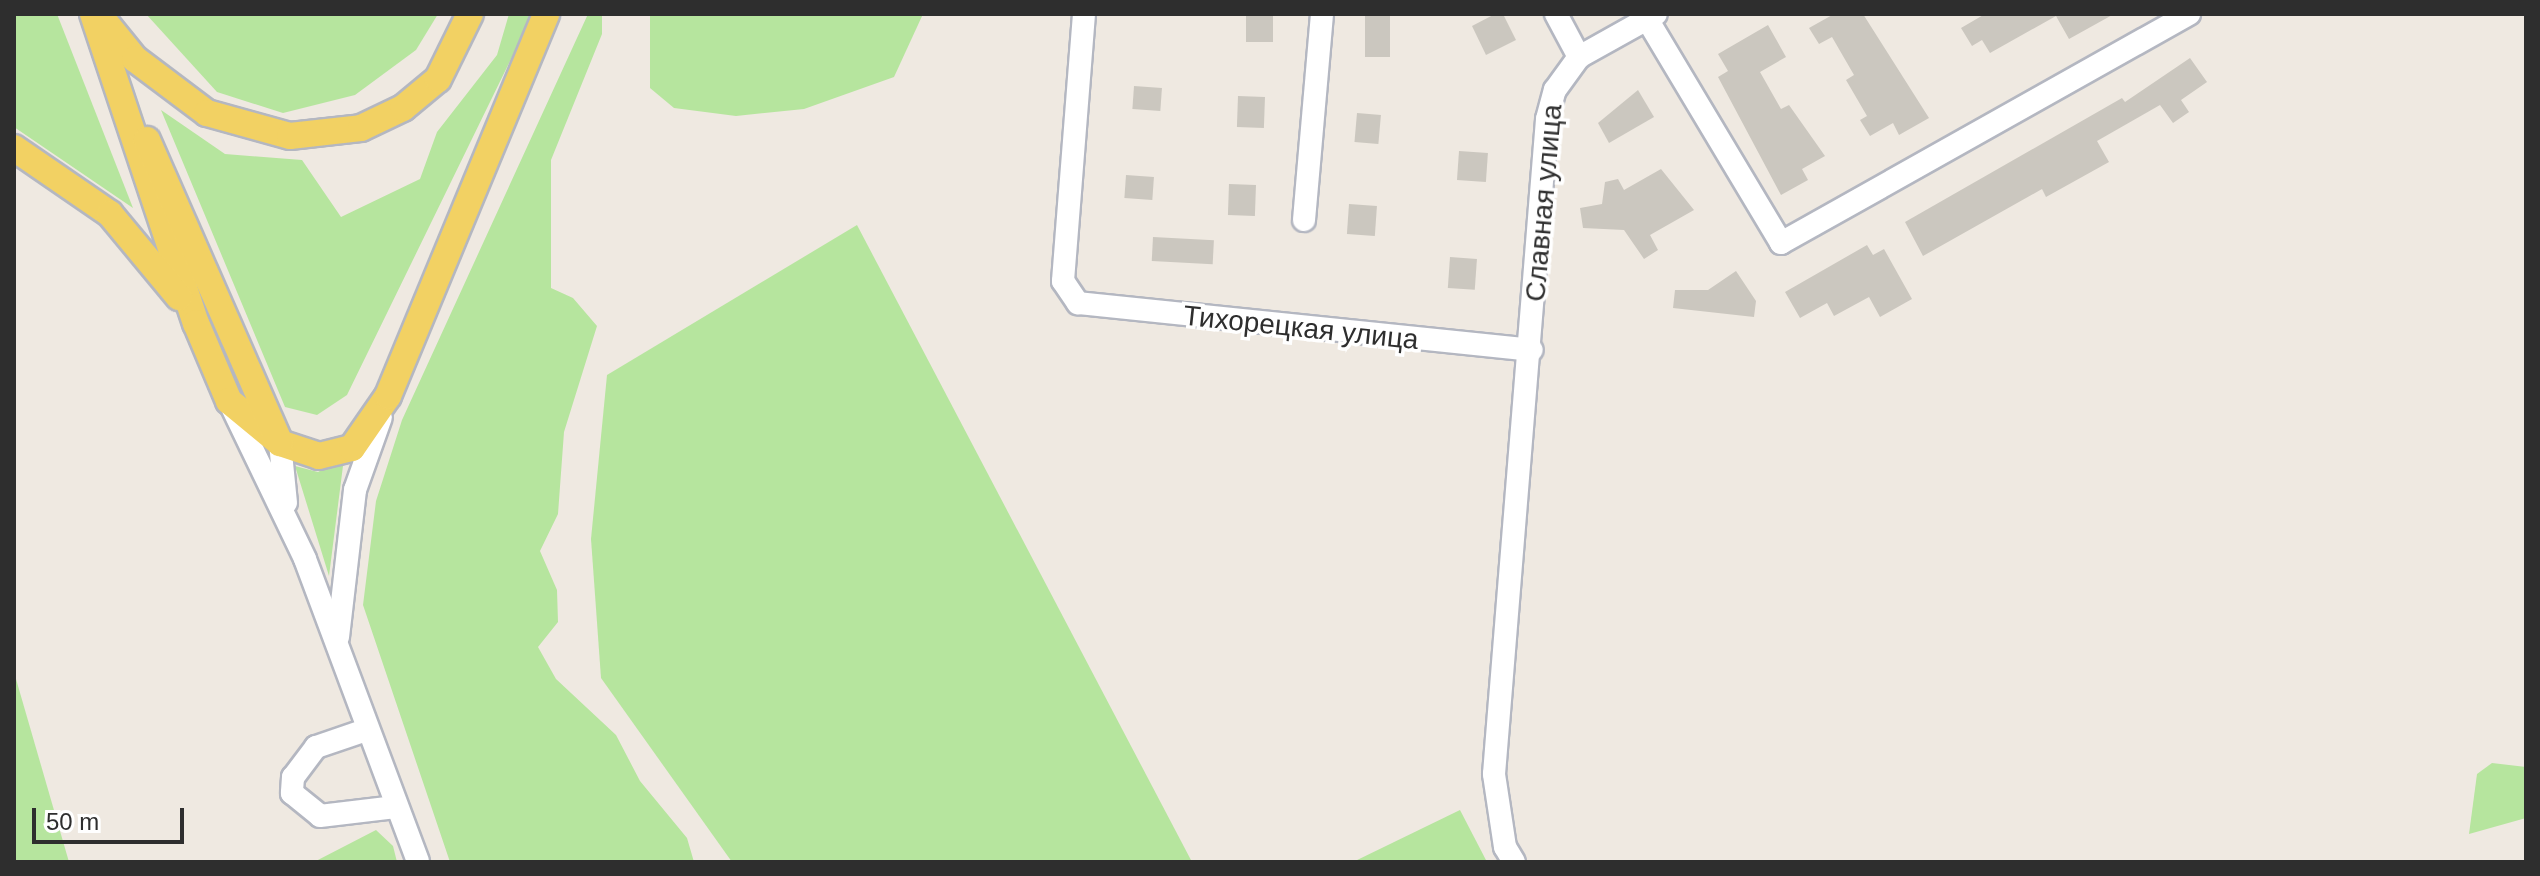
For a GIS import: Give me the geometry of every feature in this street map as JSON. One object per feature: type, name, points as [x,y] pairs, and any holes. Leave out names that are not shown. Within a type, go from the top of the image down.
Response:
[{"type":"main road","points":[[96,14],[135,59],[194,105],[244,128],[290,136],[361,128],[403,108],[438,79],[470,14]]},
{"type":"main road","points":[[96,14],[196,323],[229,401],[280,443],[319,456],[352,448],[388,396],[546,14]]},
{"type":"main road","points":[[118,88],[169,180],[280,443]]},
{"type":"main road","points":[[14,148],[110,214],[148,253],[196,323]]},
{"type":"street","name":"Тихорецкая улица","points":[[1084,14],[1063,281],[1072,298],[1089,307],[1532,350]]},
{"type":"street","points":[[1304,220],[1322,14]]},
{"type":"street","points":[[1556,14],[1579,57]]},
{"type":"street","points":[[1651,17],[1781,243],[2189,14]]},
{"type":"street","name":"Славная улица","points":[[1514,862],[1505,847],[1494,774],[1532,350],[1547,119],[1555,90],[1579,57],[1651,17]]},
{"type":"street","points":[[337,642],[355,490],[388,396]]},
{"type":"street","points":[[229,401],[287,516],[418,862]]},
{"type":"street","points":[[280,443],[287,516]]},
{"type":"street","points":[[366,730],[316,747],[293,777],[292,793],[320,816],[395,807]]},
{"type":"green space","points":[[14,14],[57,14],[133,208],[14,127]]},
{"type":"green space","points":[[146,14],[438,14],[416,50],[355,95],[283,113],[217,92]]},
{"type":"green space","points":[[509,14],[533,14],[347,395],[317,415],[285,407],[161,110],[225,154],[302,160],[341,217],[420,179],[437,132],[497,55]]},
{"type":"green space","points":[[588,14],[602,14],[602,34],[551,160],[551,288],[573,298],[597,326],[564,432],[558,514],[540,551],[557,590],[558,622],[538,647],[556,679],[616,735],[640,781],[687,838],[694,862],[450,862],[363,605],[376,501],[402,420]]},
{"type":"green space","points":[[650,14],[923,14],[894,77],[804,109],[736,116],[674,108],[650,88]]},
{"type":"green space","points":[[857,225],[1192,862],[732,862],[601,678],[591,539],[607,375]]},
{"type":"green space","points":[[344,458],[329,576],[295,466],[318,472]]},
{"type":"green space","points":[[16,679],[69,862],[14,862]]},
{"type":"green space","points":[[2492,763],[2526,767],[2526,818],[2469,834],[2477,774]]},
{"type":"green space","points":[[1460,810],[1487,862],[1353,862]]},
{"type":"green space","points":[[376,830],[393,846],[397,862],[314,862]]},
{"type":"building","points":[[1246,14],[1273,14],[1273,42],[1246,42]]},
{"type":"building","points":[[1365,14],[1390,14],[1390,57],[1365,57]]},
{"type":"building","points":[[1495,14],[1503,14],[1516,40],[1486,55],[1472,26]]},
{"type":"building","points":[[1834,14],[1863,14],[1929,118],[1899,135],[1893,123],[1870,136],[1860,120],[1867,116],[1846,80],[1854,75],[1832,37],[1819,44],[1809,28]]},
{"type":"building","points":[[1985,14],[2114,14],[2069,39],[2056,16],[1990,53],[1982,40],[1972,46],[1961,28]]},
{"type":"building","points":[[1768,25],[1786,57],[1760,72],[1781,109],[1789,105],[1825,156],[1802,169],[1808,180],[1781,195],[1718,77],[1728,71],[1718,54]]},
{"type":"building","points":[[2190,58],[2207,82],[2181,100],[2189,112],[2173,123],[2160,105],[2097,141],[2109,162],[2046,197],[2042,189],[1923,256],[1905,222],[2122,98],[2125,102]]},
{"type":"building","points":[[1134,86],[1162,88],[1160,111],[1132,109]]},
{"type":"building","points":[[1638,90],[1654,117],[1609,143],[1598,123]]},
{"type":"building","points":[[1238,96],[1265,97],[1264,128],[1237,127]]},
{"type":"building","points":[[1357,113],[1381,115],[1378,144],[1354,142]]},
{"type":"building","points":[[1459,151],[1488,153],[1486,182],[1457,180]]},
{"type":"building","points":[[1661,169],[1694,210],[1650,235],[1658,250],[1644,259],[1624,230],[1583,228],[1580,208],[1602,204],[1605,182],[1618,179],[1624,190]]},
{"type":"building","points":[[1126,175],[1154,177],[1152,200],[1124,198]]},
{"type":"building","points":[[1229,184],[1256,185],[1255,216],[1228,215]]},
{"type":"building","points":[[1349,204],[1377,206],[1375,236],[1347,234]]},
{"type":"building","points":[[1153,237],[1214,240],[1213,264],[1152,261]]},
{"type":"building","points":[[1867,245],[1873,255],[1884,249],[1912,299],[1880,317],[1869,297],[1834,316],[1827,303],[1800,318],[1785,292]]},
{"type":"building","points":[[1450,257],[1477,259],[1475,290],[1448,288]]},
{"type":"building","points":[[1736,271],[1756,301],[1754,317],[1673,308],[1675,290],[1708,290]]}]
